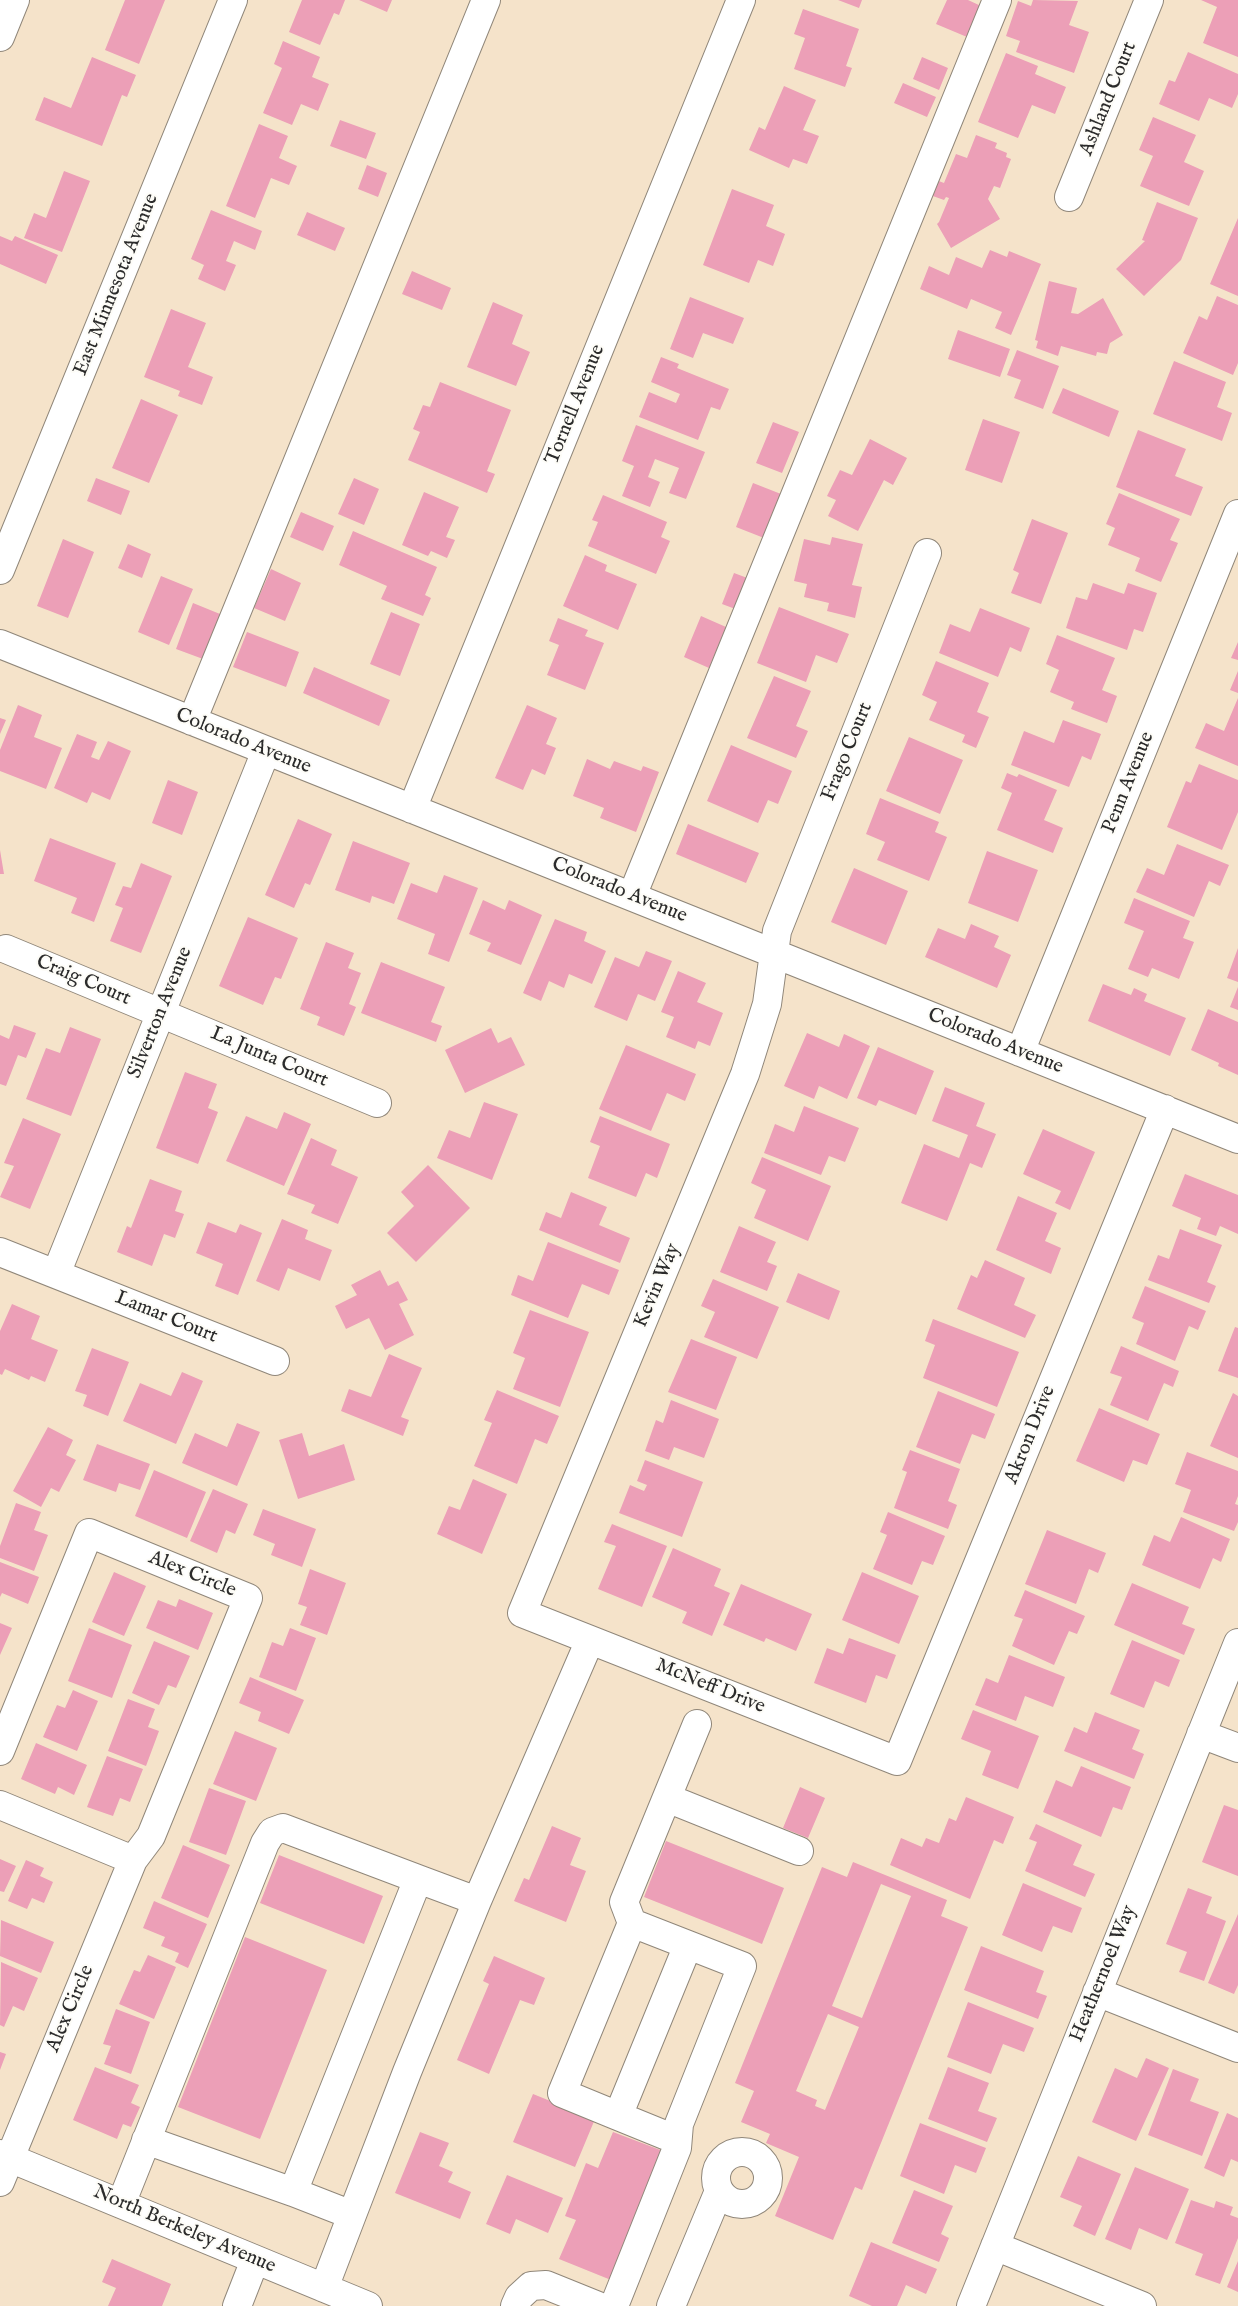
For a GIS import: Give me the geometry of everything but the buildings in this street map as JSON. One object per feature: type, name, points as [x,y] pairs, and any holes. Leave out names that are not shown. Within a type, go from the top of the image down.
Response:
[{"type":"street","points":[[0,37],[15,0]]},
{"type":"street","name":"East Minnesota Avenue","points":[[0,570],[233,0]]},
{"type":"street","points":[[192,721],[486,0]]},
{"type":"street","name":"Tornell Avenue","points":[[412,809],[740,0]]},
{"type":"street","points":[[632,896],[997,0]]},
{"type":"street","name":"Ashland Court","points":[[1069,197],[1149,0]]},
{"type":"street","name":"Penn Avenue","points":[[1020,1052],[1238,514]]},
{"type":"street","name":"Frago Court","points":[[773,952],[777,931],[927,553]]},
{"type":"street","name":"Colorado Avenue","points":[[0,644],[1238,1139]]},
{"type":"street","name":"Silverton Avenue","points":[[56,1274],[266,751]]},
{"type":"street","name":"Craig Court","points":[[6,949],[161,1013]]},
{"type":"street","name":"Kevin Way","points":[[522,1613],[745,1074],[767,1004],[773,952]]},
{"type":"street","name":"La Junta Court","points":[[161,1013],[377,1104]]},
{"type":"street","name":"Akron Drive","points":[[897,1761],[1165,1109]]},
{"type":"street","name":"Lamar Court","points":[[0,1252],[275,1361]]},
{"type":"street","name":"Alex Circle","points":[[0,1751],[89,1533],[248,1598],[151,1836],[133,1860],[3,2165]]},
{"type":"street","name":"McNeff Drive","points":[[522,1613],[897,1761]]},
{"type":"street","points":[[324,2288],[407,2072],[477,1901],[590,1640]]},
{"type":"street","name":"Heathernoel Way","points":[[971,2306],[1238,1643]]},
{"type":"street","points":[[677,2140],[562,2093],[632,1924],[624,1902],[697,1724]]},
{"type":"street","points":[[1201,1734],[1238,1748]]},
{"type":"street","points":[[667,1798],[799,1852]]},
{"type":"street","points":[[0,1805],[133,1860]]},
{"type":"street","points":[[121,2204],[262,1850],[272,1832],[283,1828],[477,1901]]},
{"type":"street","points":[[293,2192],[418,1879]]},
{"type":"street","points":[[614,2306],[677,2148],[679,2124],[742,1966],[632,1924]]},
{"type":"street","points":[[618,2116],[688,1945]]},
{"type":"street","points":[[1097,1992],[1238,2048]]},
{"type":"street","points":[[146,2140],[352,2215]]},
{"type":"street","name":"North Berkeley Avenue","points":[[3,2165],[121,2204],[368,2306]]},
{"type":"street","points":[[671,2306],[719,2191]]},
{"type":"street","points":[[995,2246],[1142,2306]]},
{"type":"street","points":[[237,2306],[256,2260]]},
{"type":"street","points":[[515,2306],[519,2297],[532,2286],[546,2284],[598,2306]]}]
